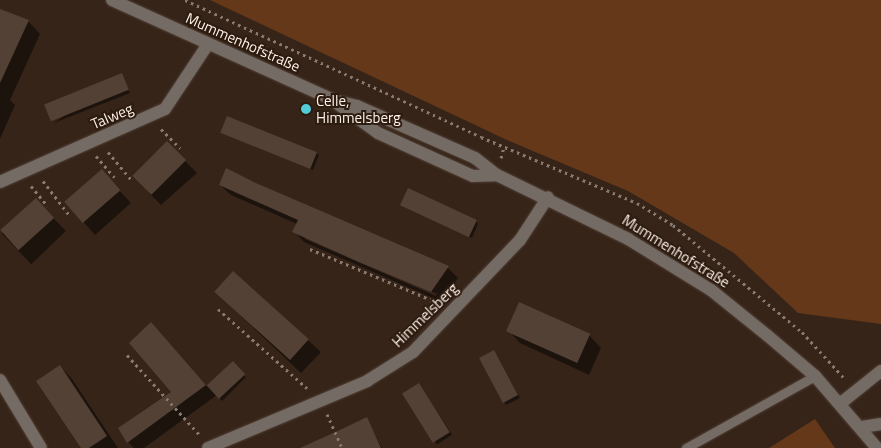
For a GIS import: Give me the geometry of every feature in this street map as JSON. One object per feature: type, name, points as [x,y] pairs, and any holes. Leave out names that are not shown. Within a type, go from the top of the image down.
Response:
[{"type":"street","name":"Mummenhofstraße","points":[[112,0],[333,100],[425,135],[475,158],[497,175],[548,197],[711,290],[815,376],[862,427],[877,448]]},
{"type":"street","name":"Talweg","points":[[0,182],[165,109],[208,44]]},
{"type":"street","name":"Himmelsberg","points":[[210,447],[391,368],[456,310],[520,240],[548,197]]},
{"type":"street","points":[[841,403],[881,370]]},
{"type":"street","points":[[0,380],[41,448]]},
{"type":"street","points":[[862,427],[881,424]]},
{"type":"lane","points":[[686,448],[815,376]]},
{"type":"path","points":[[150,117],[180,148]]},
{"type":"path","points":[[92,142],[114,177]]},
{"type":"path","points":[[92,142],[132,181]]},
{"type":"path","points":[[33,168],[70,216]]},
{"type":"path","points":[[20,173],[48,206]]},
{"type":"path","points":[[310,249],[456,310]]},
{"type":"path","points":[[218,309],[321,400],[342,448]]},
{"type":"path","points":[[127,355],[210,447]]},
{"type":"shaded area","points":[[210,0],[881,0],[881,324],[798,313],[734,253],[628,191],[507,140]]},
{"type":"shaded area","points":[[815,419],[835,448],[769,448]]},
{"type":"building","points":[[0,9],[29,20],[0,83]]},
{"type":"building","points":[[122,73],[129,90],[51,121],[44,104]]},
{"type":"building","points":[[227,116],[317,152],[310,169],[220,133]]},
{"type":"building","points":[[167,141],[186,160],[151,195],[132,176]]},
{"type":"building","points":[[226,168],[256,183],[449,266],[431,292],[359,262],[292,232],[298,220],[219,185]]},
{"type":"building","points":[[102,169],[120,190],[83,223],[64,202]]},
{"type":"building","points":[[408,188],[477,220],[469,237],[400,205]]},
{"type":"building","points":[[36,198],[54,218],[18,250],[0,230]]},
{"type":"building","points":[[233,271],[309,339],[290,360],[214,292]]},
{"type":"building","points":[[519,302],[590,334],[577,363],[506,331]]},
{"type":"building","points":[[151,322],[206,385],[127,443],[118,428],[171,392],[129,343]]},
{"type":"building","points":[[494,350],[518,395],[503,403],[479,358]]},
{"type":"building","points":[[233,361],[245,374],[219,399],[207,386]]},
{"type":"building","points":[[60,365],[107,436],[89,448],[81,448],[36,381]]},
{"type":"building","points":[[419,383],[450,432],[433,443],[402,394]]},
{"type":"building","points":[[367,417],[381,448],[300,448],[342,429]]},
{"type":"place","name":"Celle, Himmelsberg","points":[[306,109]]}]
